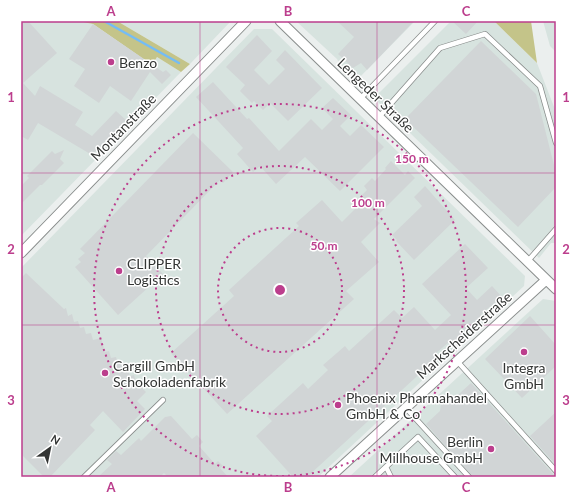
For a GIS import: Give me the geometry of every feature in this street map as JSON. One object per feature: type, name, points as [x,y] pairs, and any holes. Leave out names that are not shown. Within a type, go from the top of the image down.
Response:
[{"type":"street","name":"Montanstraße","points":[[21,253],[246,21]]},
{"type":"street","name":"Lengeder Straße","points":[[280,21],[556,289]]},
{"type":"street","name":"Markscheiderstraße","points":[[331,477],[405,407],[546,280]]},
{"type":"lane","points":[[360,99],[435,21]]},
{"type":"lane","points":[[379,117],[440,48],[485,34],[540,86],[556,143]]},
{"type":"lane","points":[[527,262],[556,229]]},
{"type":"lane","points":[[457,361],[556,471]]},
{"type":"lane","points":[[84,477],[163,400]]},
{"type":"lane","points":[[405,407],[469,477]]},
{"type":"lane","points":[[375,477],[418,437],[455,477]]},
{"type":"lane","points":[[386,467],[391,477]]},
{"type":"shaded area","points":[[21,21],[78,21],[93,24],[152,65],[157,57],[181,72],[21,236]]},
{"type":"shaded area","points":[[117,21],[231,21],[190,64]]},
{"type":"shaded area","points":[[296,21],[415,21],[356,81],[337,59]]},
{"type":"shaded area","points":[[451,21],[494,21],[537,63],[556,112],[556,243],[551,243],[539,258],[374,98]]},
{"type":"shaded area","points":[[543,21],[556,21],[556,52],[550,46]]},
{"type":"shaded area","points":[[254,29],[272,29],[525,276],[524,286],[318,477],[21,477],[21,268]]},
{"type":"shaded area","points":[[543,299],[556,301],[556,477],[349,477]]},
{"type":"green space","points":[[78,21],[117,21],[190,64],[181,72],[157,57],[152,65],[93,24]]},
{"type":"green space","points":[[494,21],[531,21],[537,63]]},
{"type":"building","points":[[21,21],[28,21],[57,53],[23,83],[35,96],[40,86],[83,112],[75,125],[92,136],[116,111],[126,120],[92,155],[38,123],[28,140],[21,136]]},
{"type":"building","points":[[337,21],[414,21],[367,70],[361,63],[353,68],[338,54],[354,37]]},
{"type":"building","points":[[452,21],[478,21],[466,34]]},
{"type":"building","name":"Benzo","points":[[93,24],[163,72],[166,70],[171,75],[162,84],[150,72],[131,101],[110,86],[99,103],[74,86],[85,69],[69,59]]},
{"type":"building","points":[[257,35],[272,51],[254,70],[269,85],[285,69],[276,60],[285,50],[322,88],[288,121],[270,103],[263,110],[254,101],[252,103],[240,91],[245,85],[226,67]]},
{"type":"building","points":[[481,41],[536,94],[556,173],[556,187],[518,227],[405,119]]},
{"type":"building","points":[[213,82],[279,151],[311,119],[322,130],[333,119],[322,108],[333,98],[351,115],[340,126],[350,136],[361,125],[384,147],[340,191],[305,157],[276,184],[260,166],[253,172],[237,154],[243,148],[196,97]]},
{"type":"building","points":[[193,133],[233,172],[223,183],[220,180],[146,256],[163,274],[118,315],[75,267],[81,262],[78,259],[85,253],[80,249]]},
{"type":"building","points":[[64,150],[60,159],[64,163],[21,204],[21,186],[29,178],[27,176],[52,151],[55,154]]},
{"type":"building","points":[[391,161],[405,175],[408,171],[415,178],[374,219],[380,223],[361,242],[379,262],[346,291],[354,299],[227,414],[171,353],[234,296],[229,290],[299,226],[296,223],[322,200],[342,222],[358,206],[354,203],[367,190],[364,186],[372,178],[375,181]]},
{"type":"building","points":[[425,186],[455,220],[414,260],[392,235],[422,206],[414,197]]},
{"type":"building","name":"Phoenix Pharmahandel GmbH & Co","points":[[465,244],[488,268],[466,288],[477,300],[492,286],[502,297],[481,314],[482,316],[451,344],[449,342],[435,354],[438,357],[307,477],[293,477],[256,436],[272,421],[267,416],[303,383],[308,389],[328,370],[323,365],[345,346],[349,351],[394,310],[402,318],[414,307],[435,330],[451,315],[422,284]]},
{"type":"building","name":"Cargill GmbH Schokoladenfabrik","points":[[26,273],[64,309],[66,308],[68,316],[72,314],[74,322],[78,321],[80,328],[84,327],[86,334],[91,333],[93,340],[101,338],[105,352],[109,351],[111,358],[116,357],[118,364],[122,363],[124,370],[128,369],[130,376],[134,375],[136,382],[141,381],[143,389],[146,392],[137,401],[145,409],[123,432],[103,411],[90,425],[95,430],[50,477],[44,477],[21,454],[21,278]]},
{"type":"building","name":"Integra GmbH","points":[[530,316],[556,345],[556,366],[522,398],[485,359]]},
{"type":"building","name":"Berlin Millhouse GmbH","points":[[471,383],[553,474],[556,475],[556,477],[473,477],[426,424],[440,411],[441,404],[449,403]]},
{"type":"building","points":[[556,412],[556,465],[530,436]]},
{"type":"building","name":"Cargill GmbH Schokoladenfabrik","points":[[171,416],[192,439],[197,435],[203,442],[199,446],[215,464],[218,461],[223,466],[220,468],[228,477],[168,477],[164,473],[160,477],[98,477],[112,464],[107,460],[116,451],[121,455],[139,438],[141,441],[165,417]]},
{"type":"waterway","points":[[104,21],[179,63]]},
{"type":"place","name":"Benzo","points":[[111,62]]},
{"type":"place","name":"CLIPPER Logistics","points":[[119,271]]},
{"type":"place","name":"Integra GmbH","points":[[524,352]]},
{"type":"place","name":"Cargill GmbH Schokoladenfabrik","points":[[105,373]]},
{"type":"place","name":"Phoenix Pharmahandel GmbH & Co","points":[[338,405]]},
{"type":"place","name":"Berlin Millhouse GmbH","points":[[491,449]]}]
